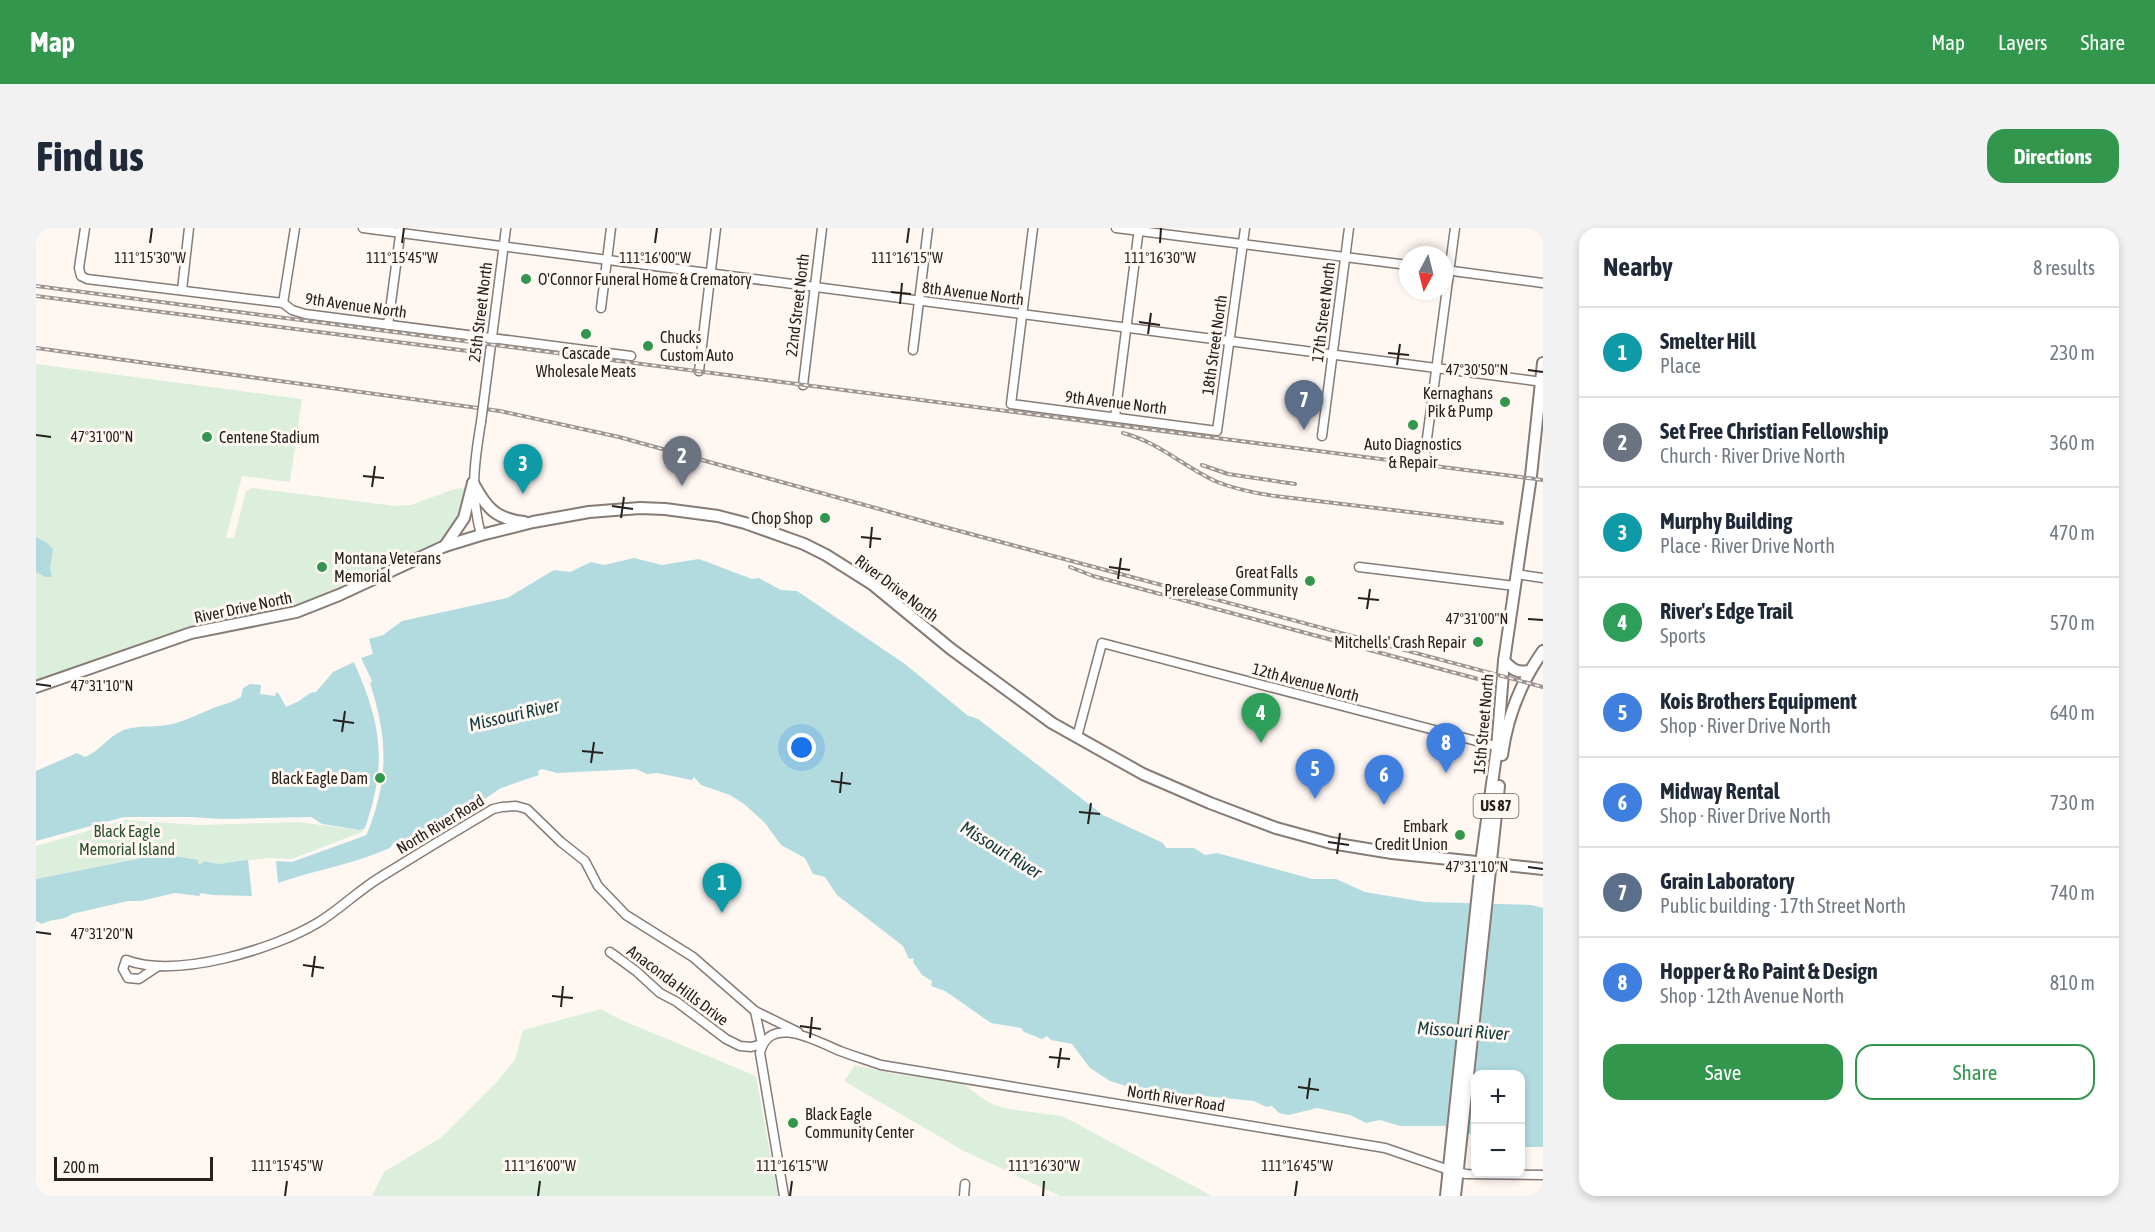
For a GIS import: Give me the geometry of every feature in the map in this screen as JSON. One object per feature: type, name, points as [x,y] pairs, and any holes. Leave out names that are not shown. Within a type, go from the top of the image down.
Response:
[{"type":"main road","name":"15th Street North","points":[[1446,1196],[1453,1171],[1485,864],[1500,748],[1504,661],[1531,476],[1543,363]]},
{"type":"main road","points":[[473,483],[482,500],[499,516],[508,520],[533,522]]},
{"type":"main road","points":[[445,546],[464,518],[473,483]]},
{"type":"main road","name":"River Drive North","points":[[36,687],[191,633],[296,612],[339,595],[445,546],[481,535],[573,514],[616,509],[665,509],[718,516],[804,544],[872,584],[951,649],[1028,707],[1154,779],[1210,803],[1276,828],[1357,848],[1543,869]]},
{"type":"main road","name":"US 87","points":[[1529,671],[1543,651]]},
{"type":"main road","points":[[1504,661],[1513,671],[1520,673],[1529,671]]},
{"type":"main road","name":"15th Street North","points":[[1500,748],[1529,671]]},
{"type":"main road","name":"15th Street North","points":[[1453,1171],[1455,1196]]},
{"type":"street","name":"9th Avenue North","points":[[85,228],[79,268],[81,276],[87,279],[283,303],[292,310],[305,314],[388,326],[631,356]]},
{"type":"street","points":[[182,290],[189,228]]},
{"type":"street","points":[[283,303],[295,228]]},
{"type":"street","name":"8th Avenue North","points":[[363,228],[401,230],[919,302],[1542,382]]},
{"type":"street","name":"25th Street North","points":[[473,483],[506,228]]},
{"type":"street","points":[[601,308],[611,228]]},
{"type":"street","points":[[699,371],[716,228]]},
{"type":"street","name":"22nd Street North","points":[[803,385],[822,228]]},
{"type":"street","points":[[913,350],[928,228]]},
{"type":"street","points":[[1022,314],[1033,228]]},
{"type":"street","points":[[1116,228],[1399,264]]},
{"type":"street","name":"18th Street North","points":[[1217,431],[1245,228]]},
{"type":"street","name":"17th Street North","points":[[1322,436],[1349,228]]},
{"type":"street","points":[[1452,246],[1455,228]]},
{"type":"street","points":[[388,326],[401,230]]},
{"type":"street","points":[[1115,417],[1138,230]]},
{"type":"street","points":[[1453,271],[1543,283]]},
{"type":"street","points":[[1424,461],[1444,300]]},
{"type":"street","name":"9th Avenue North","points":[[1022,314],[1011,404],[1217,431]]},
{"type":"street","points":[[473,483],[481,535]]},
{"type":"street","points":[[1359,567],[1515,586]]},
{"type":"street","points":[[1516,574],[1543,578]]},
{"type":"street","name":"12th Avenue North","points":[[1077,737],[1102,643],[1500,748]]},
{"type":"street","name":"North River Road","points":[[157,967],[218,959],[285,940],[321,921],[377,879],[493,809],[516,806],[526,809],[585,861],[598,886],[626,915],[693,957],[755,1011],[842,1052],[881,1065],[1385,1148],[1466,1174],[1543,1174]]},
{"type":"street","name":"Anaconda Hills Drive","points":[[610,952],[660,993],[678,1002],[726,1039],[740,1046],[751,1047],[765,1041]]},
{"type":"street","points":[[755,1011],[765,1041],[760,1053],[784,1196]]},
{"type":"street","name":"North River Road","points":[[765,1041],[779,1033],[807,1036]]},
{"type":"street","points":[[964,1196],[965,1185]]},
{"type":"green space","points":[[36,364],[302,399],[290,482],[242,476],[226,538],[234,538],[246,491],[252,488],[395,506],[411,505],[454,489],[463,488],[466,490],[460,514],[450,532],[438,545],[317,600],[290,610],[202,624],[36,681]]},
{"type":"green space","name":"Black Eagle Memorial Island","points":[[125,820],[199,825],[297,822],[360,830],[365,828],[362,832],[292,859],[269,858],[218,864],[204,861],[198,864],[162,854],[36,879],[36,846]]},
{"type":"green space","points":[[601,1009],[619,1019],[756,1076],[778,1196],[372,1196],[384,1172],[442,1137],[494,1085],[515,1060],[523,1030]]},
{"type":"green space","points":[[855,1065],[895,1074],[963,1083],[994,1105],[1062,1116],[1212,1196],[1060,1196],[964,1151],[844,1081]]},
{"type":"water","points":[[36,537],[53,549],[50,568],[52,577],[36,572]]},
{"type":"water","name":"Missouri River","points":[[634,558],[662,565],[699,559],[752,579],[759,578],[781,590],[797,591],[905,664],[967,715],[978,719],[1103,815],[1163,843],[1166,848],[1194,848],[1205,855],[1217,853],[1312,879],[1336,879],[1365,892],[1425,902],[1531,905],[1543,908],[1543,1147],[1525,1147],[1525,1070],[1471,1070],[1471,1135],[1446,1129],[1445,1126],[1400,1126],[1380,1120],[1366,1123],[1350,1115],[1317,1108],[1289,1115],[1279,1113],[1272,1106],[1266,1107],[1254,1101],[1135,1089],[1110,1081],[1090,1068],[1072,1044],[1051,1040],[1047,1036],[1042,1039],[1024,1032],[1021,1028],[991,1023],[945,991],[931,986],[932,981],[922,975],[913,962],[914,958],[909,959],[903,946],[837,895],[825,877],[813,874],[805,858],[781,845],[765,823],[744,804],[730,795],[701,785],[694,777],[692,780],[657,773],[647,774],[636,769],[557,773],[542,769],[538,771],[539,775],[501,788],[430,836],[403,850],[401,845],[393,844],[390,848],[363,858],[278,883],[276,861],[292,862],[367,834],[379,795],[384,759],[380,723],[370,683],[372,681],[361,658],[373,654],[369,639],[383,635],[402,621],[507,598],[554,570],[570,572],[591,562],[604,565]]},
{"type":"water","points":[[354,662],[370,705],[378,744],[377,783],[365,828],[360,830],[322,824],[311,817],[222,819],[124,817],[36,841],[36,771],[77,753],[85,757],[121,731],[135,727],[172,724],[230,702],[241,697],[243,688],[250,684],[261,685],[260,694],[275,696],[276,692],[286,707],[316,692],[333,672]]},
{"type":"water","points":[[162,854],[198,860],[198,864],[204,861],[218,864],[248,860],[252,896],[201,893],[199,896],[175,893],[72,914],[42,924],[36,921],[36,879]]},
{"type":"railway","points":[[36,286],[1543,480]]},
{"type":"railway","points":[[36,296],[468,351]]},
{"type":"railway","points":[[36,348],[500,411],[619,437],[937,525],[1543,687]]},
{"type":"railway","points":[[1123,433],[1148,442],[1215,481],[1244,490],[1275,496],[1502,523]]},
{"type":"railway","points":[[1202,465],[1228,474],[1295,484]]},
{"type":"railway","points":[[1070,567],[1093,576],[1478,679]]},
{"type":"place","name":"O'Connor Funeral Home & Crematory","points":[[526,279]]},
{"type":"place","name":"Cascade Wholesale Meats","points":[[586,334]]},
{"type":"place","name":"Chucks Custom Auto","points":[[648,346]]},
{"type":"place","name":"Kernaghans Pik & Pump","points":[[1505,402]]},
{"type":"place","name":"Auto Diagnostics & Repair","points":[[1413,425]]},
{"type":"place","name":"Grain Laboratory","points":[[1304,430]]},
{"type":"place","name":"Centene Stadium","points":[[207,437]]},
{"type":"place","name":"Set Free Christian Fellowship","points":[[682,486]]},
{"type":"place","name":"Murphy Building","points":[[523,494]]},
{"type":"place","name":"Chop Shop","points":[[825,518]]},
{"type":"place","name":"Montana Veterans Memorial","points":[[322,567]]},
{"type":"place","name":"Great Falls Prerelease Community","points":[[1310,581]]},
{"type":"place","name":"Mitchells' Crash Repair","points":[[1478,642]]},
{"type":"place","name":"River's Edge Trail","points":[[1261,743]]},
{"type":"place","name":"Hopper & Ro Paint & Design","points":[[1446,773]]},
{"type":"place","name":"Black Eagle Dam","points":[[380,778]]},
{"type":"place","name":"Kois Brothers Equipment","points":[[1315,799]]},
{"type":"place","name":"Midway Rental","points":[[1384,805]]},
{"type":"place","name":"Embark Credit Union","points":[[1460,835]]},
{"type":"place","name":"Smelter Hill","points":[[722,913]]},
{"type":"place","name":"Black Eagle Community Center","points":[[793,1123]]}]
